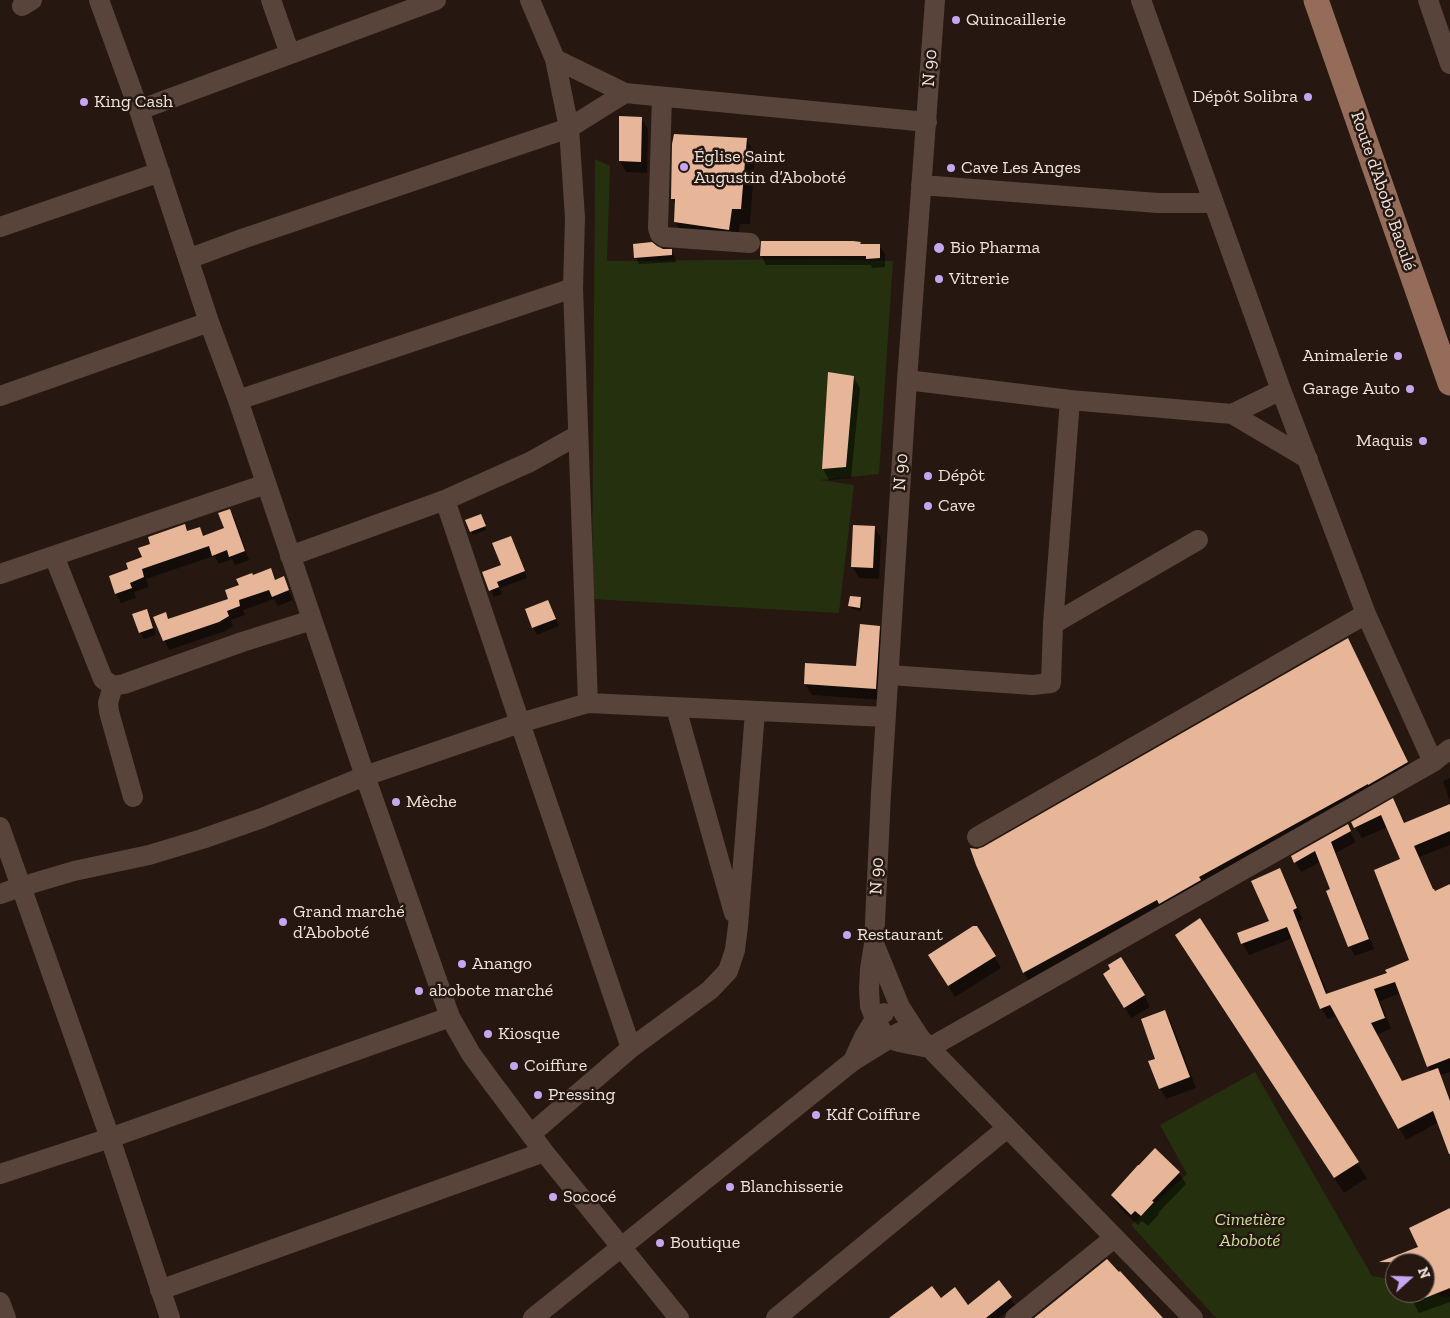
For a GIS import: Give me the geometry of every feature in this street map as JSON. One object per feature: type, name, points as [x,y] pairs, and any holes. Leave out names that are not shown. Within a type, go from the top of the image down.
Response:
[{"type":"main road","name":"Route d'Abobo Baoulé","points":[[1316,0],[1450,383]]},
{"type":"street","points":[[99,0],[139,110],[209,322],[238,400],[365,776],[450,1017],[471,1054],[544,1152],[679,1318]]},
{"type":"street","points":[[271,0],[290,54]]},
{"type":"street","points":[[530,0],[555,59],[569,128],[575,218],[573,288],[588,703]]},
{"type":"street","name":"N 90","points":[[890,1039],[875,1020],[870,1006],[869,989],[874,944],[907,380],[935,0]]},
{"type":"street","points":[[1141,0],[1281,390],[1366,614],[1433,762]]},
{"type":"street","points":[[1428,0],[1450,64]]},
{"type":"street","points":[[139,110],[430,1]]},
{"type":"street","points":[[555,59],[625,93],[927,122]]},
{"type":"street","points":[[188,259],[569,128],[625,93]]},
{"type":"street","points":[[662,96],[658,228],[660,234],[664,237],[750,243]]},
{"type":"street","points":[[0,227],[160,172]]},
{"type":"street","points":[[921,185],[1158,203],[1213,202]]},
{"type":"street","points":[[238,400],[573,288]]},
{"type":"street","points":[[0,396],[209,322]]},
{"type":"street","points":[[907,380],[1070,400],[1232,414],[1308,459]]},
{"type":"street","points":[[1232,414],[1281,390]]},
{"type":"street","points":[[889,675],[1033,686],[1050,683],[1070,400]]},
{"type":"street","points":[[290,556],[445,500],[530,462],[578,435]]},
{"type":"street","points":[[0,574],[266,484]]},
{"type":"street","points":[[445,500],[631,1048]]},
{"type":"street","points":[[1053,624],[1198,540]]},
{"type":"street","points":[[54,556],[103,679],[113,686],[124,684],[242,642],[312,620]]},
{"type":"street","points":[[977,837],[1366,614]]},
{"type":"street","points":[[113,686],[108,702],[109,712],[133,797]]},
{"type":"street","points":[[0,894],[20,886],[74,871],[149,855],[202,839],[262,818],[365,776],[520,723],[588,703],[886,717]]},
{"type":"street","points":[[676,708],[738,926]]},
{"type":"street","points":[[531,1134],[631,1048],[710,990],[728,971],[735,950],[738,926],[755,712]]},
{"type":"street","points":[[890,1039],[929,1048],[1433,762],[1450,749]]},
{"type":"street","points":[[0,827],[110,1138],[170,1318]]},
{"type":"street","name":"N 90","points":[[874,944],[904,1015],[929,1048],[1193,1318]]},
{"type":"street","points":[[533,1318],[852,1061],[902,1031],[904,1015],[889,1010],[875,1020],[864,1036],[852,1061]]},
{"type":"street","points":[[0,1174],[110,1138],[450,1017]]},
{"type":"street","points":[[776,1318],[1006,1128]]},
{"type":"street","points":[[160,1290],[544,1152]]},
{"type":"street","points":[[1015,1318],[1114,1238]]},
{"type":"street","points":[[0,1302],[6,1318]]},
{"type":"green space","points":[[595,159],[610,166],[607,261],[824,259],[893,261],[879,474],[820,480],[854,485],[839,613],[592,599]]},
{"type":"green space","name":"Cimetière Aboboté","points":[[1255,1072],[1372,1276],[1385,1278],[1385,1303],[1435,1303],[1435,1293],[1446,1298],[1450,1296],[1450,1318],[1216,1318],[1131,1225],[1187,1174],[1160,1125]]},
{"type":"building","points":[[619,116],[642,117],[641,162],[619,161]]},
{"type":"building","points":[[674,134],[747,138],[741,209],[732,209],[729,230],[674,222],[675,199],[671,199],[672,144]]},
{"type":"building","points":[[761,241],[853,241],[861,242],[860,244],[880,244],[880,258],[866,259],[866,256],[760,256]]},
{"type":"building","points":[[652,242],[663,249],[672,249],[672,255],[634,258],[633,244]]},
{"type":"building","points":[[828,372],[854,376],[846,467],[822,469]]},
{"type":"building","points":[[230,509],[245,551],[229,557],[227,550],[212,556],[209,546],[142,569],[144,577],[130,583],[132,588],[115,594],[109,576],[128,569],[126,563],[142,557],[138,548],[150,544],[148,537],[185,524],[187,531],[200,527],[203,536],[224,528],[218,513]]},
{"type":"building","points":[[481,514],[486,526],[470,532],[465,520]]},
{"type":"building","points":[[853,525],[875,526],[873,568],[851,567]]},
{"type":"building","points":[[511,536],[525,571],[497,582],[499,587],[489,591],[482,572],[501,565],[492,543]]},
{"type":"building","points":[[271,568],[275,580],[284,576],[289,590],[272,597],[269,590],[239,600],[240,606],[227,611],[229,616],[219,622],[163,641],[153,617],[166,612],[168,619],[228,599],[225,590],[239,585],[236,579]]},
{"type":"building","points":[[850,596],[861,597],[860,608],[848,606]]},
{"type":"building","points":[[548,600],[556,619],[532,628],[525,609]]},
{"type":"building","points":[[147,609],[153,628],[139,633],[132,614]]},
{"type":"building","points":[[860,624],[880,626],[876,689],[804,684],[805,663],[856,666]]},
{"type":"building","points":[[1348,638],[1408,762],[1199,877],[1201,880],[1159,904],[1157,900],[1023,973],[970,848],[977,849],[983,847]]},
{"type":"building","points":[[1393,798],[1404,823],[1450,804],[1450,831],[1414,846],[1433,889],[1435,891],[1450,884],[1450,1058],[1427,1067],[1395,982],[1374,989],[1385,1018],[1371,1023],[1402,1081],[1438,1068],[1450,1101],[1450,1154],[1433,1111],[1398,1129],[1330,1005],[1320,1009],[1287,927],[1241,944],[1237,933],[1269,921],[1251,881],[1280,868],[1297,908],[1293,910],[1326,994],[1387,973],[1385,970],[1409,960],[1374,870],[1400,859],[1381,815],[1354,828],[1351,822]]},
{"type":"building","points":[[1348,824],[1351,831],[1331,842],[1369,939],[1348,947],[1326,891],[1330,889],[1315,851],[1294,863],[1291,856]]},
{"type":"building","points":[[1200,918],[1359,1162],[1334,1178],[1175,935]]},
{"type":"building","points":[[973,926],[977,926],[996,956],[948,986],[928,955]]},
{"type":"building","points":[[1121,957],[1145,995],[1124,1008],[1103,974],[1110,969],[1108,965]]},
{"type":"building","points":[[1165,1010],[1190,1077],[1159,1089],[1148,1061],[1155,1059],[1141,1019]]},
{"type":"building","points":[[1155,1148],[1180,1172],[1152,1201],[1154,1202],[1141,1216],[1135,1211],[1131,1215],[1111,1195]]},
{"type":"building","points":[[1450,1208],[1450,1288],[1435,1294],[1435,1253],[1402,1253],[1418,1247],[1409,1228]]},
{"type":"building","points":[[1107,1259],[1163,1318],[1034,1318]]},
{"type":"building","points":[[999,1280],[1012,1297],[986,1318],[889,1318],[932,1286],[941,1298],[955,1287],[968,1305]]},
{"type":"place","name":"Quincaillerie","points":[[956,20]]},
{"type":"place","name":"Dépôt Solibra","points":[[1308,97]]},
{"type":"place","name":"King Cash","points":[[84,102]]},
{"type":"place","name":"Église Saint Augustin d’Aboboté","points":[[684,167]]},
{"type":"place","name":"Cave Les Anges","points":[[951,168]]},
{"type":"place","name":"Bio Pharma","points":[[939,248]]},
{"type":"place","name":"Vitrerie","points":[[939,279]]},
{"type":"place","name":"Animalerie","points":[[1398,356]]},
{"type":"place","name":"Garage Auto","points":[[1410,389]]},
{"type":"place","name":"Maquis","points":[[1423,441]]},
{"type":"place","name":"Dépôt","points":[[928,476]]},
{"type":"place","name":"Cave","points":[[928,506]]},
{"type":"place","name":"Mèche","points":[[396,802]]},
{"type":"place","name":"Grand marché d’Aboboté","points":[[283,922]]},
{"type":"place","name":"Restaurant","points":[[847,935]]},
{"type":"place","name":"Anango","points":[[462,964]]},
{"type":"place","name":"abobote marché","points":[[419,991]]},
{"type":"place","name":"Kiosque","points":[[488,1034]]},
{"type":"place","name":"Coiffure","points":[[514,1066]]},
{"type":"place","name":"Pressing","points":[[538,1095]]},
{"type":"place","name":"Kdf Coiffure","points":[[816,1115]]},
{"type":"place","name":"Blanchisserie","points":[[730,1187]]},
{"type":"place","name":"Sococé","points":[[553,1197]]},
{"type":"place","name":"Boutique","points":[[660,1243]]}]
